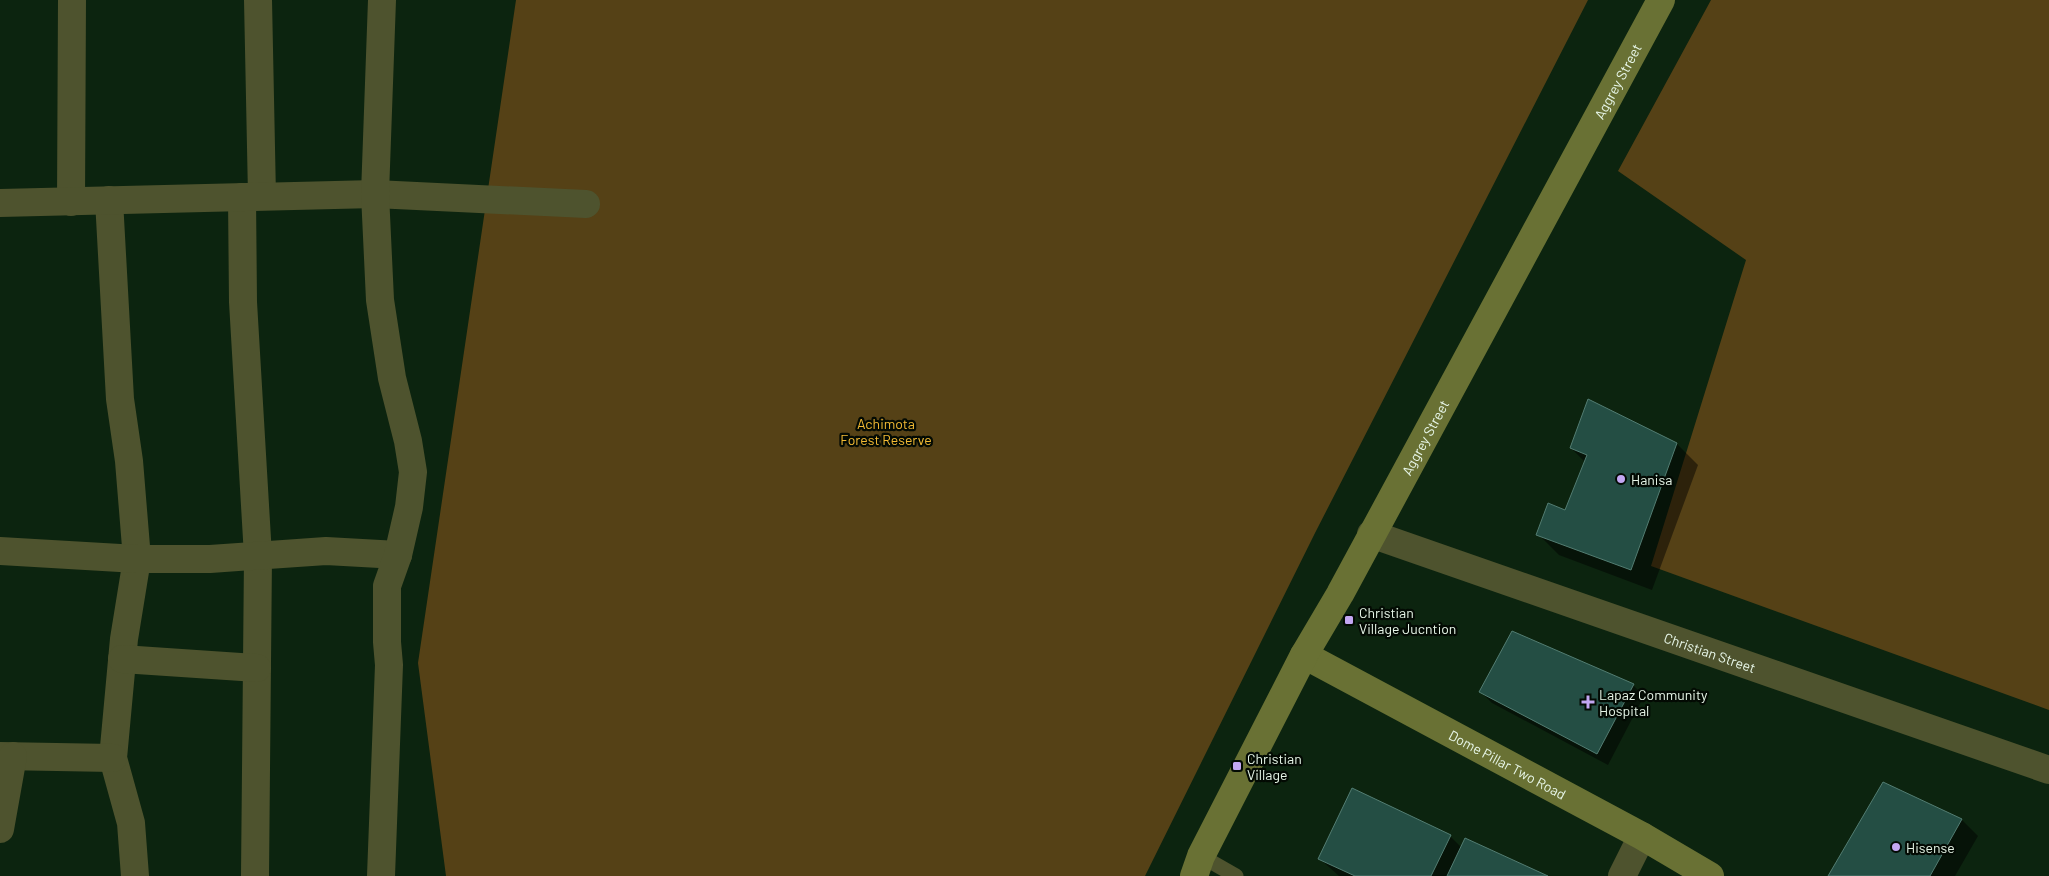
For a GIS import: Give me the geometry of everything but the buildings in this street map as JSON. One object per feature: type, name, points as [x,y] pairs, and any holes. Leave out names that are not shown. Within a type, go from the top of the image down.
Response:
[{"type":"main road","name":"Aggrey Street","points":[[1197,866],[1304,656],[1340,594],[1661,0]]},
{"type":"main road","name":"Dome Pillar Two Road","points":[[1304,656],[1642,836],[1710,876]]},
{"type":"street","points":[[71,202],[72,0]]},
{"type":"street","points":[[255,876],[258,556],[243,302],[252,196],[258,0]]},
{"type":"street","points":[[381,876],[389,674],[387,586],[398,555],[409,507],[413,472],[408,442],[392,378],[383,318],[375,194],[382,0]]},
{"type":"street","points":[[0,203],[375,194],[586,204]]},
{"type":"street","points":[[109,200],[120,399],[130,461],[137,559],[122,659],[113,758],[131,824],[135,876]]},
{"type":"street","name":"Christian Street","points":[[1371,534],[2049,770]]},
{"type":"street","points":[[0,552],[137,559],[210,559],[326,551],[398,555]]},
{"type":"street","points":[[122,659],[257,668]]},
{"type":"street","points":[[0,829],[6,756],[113,758]]},
{"type":"street","points":[[1622,876],[1642,836]]},
{"type":"lane","points":[[1197,866],[1236,876]]},
{"type":"green space","name":"Achimota Forest Reserve","points":[[516,0],[1588,0],[1315,533],[1145,876],[446,876],[418,663]]},
{"type":"green space","points":[[1711,0],[2049,0],[2049,710],[1651,566],[1746,260],[1618,171]]},
{"type":"place","name":"Hanisa","points":[[1621,479]]},
{"type":"place","name":"Christian Village Jucntion","points":[[1349,620]]},
{"type":"place","name":"Lapaz Community Hospital","points":[[1588,702]]},
{"type":"place","name":"Christian Village","points":[[1237,766]]},
{"type":"place","name":"Hisense","points":[[1896,847]]}]
